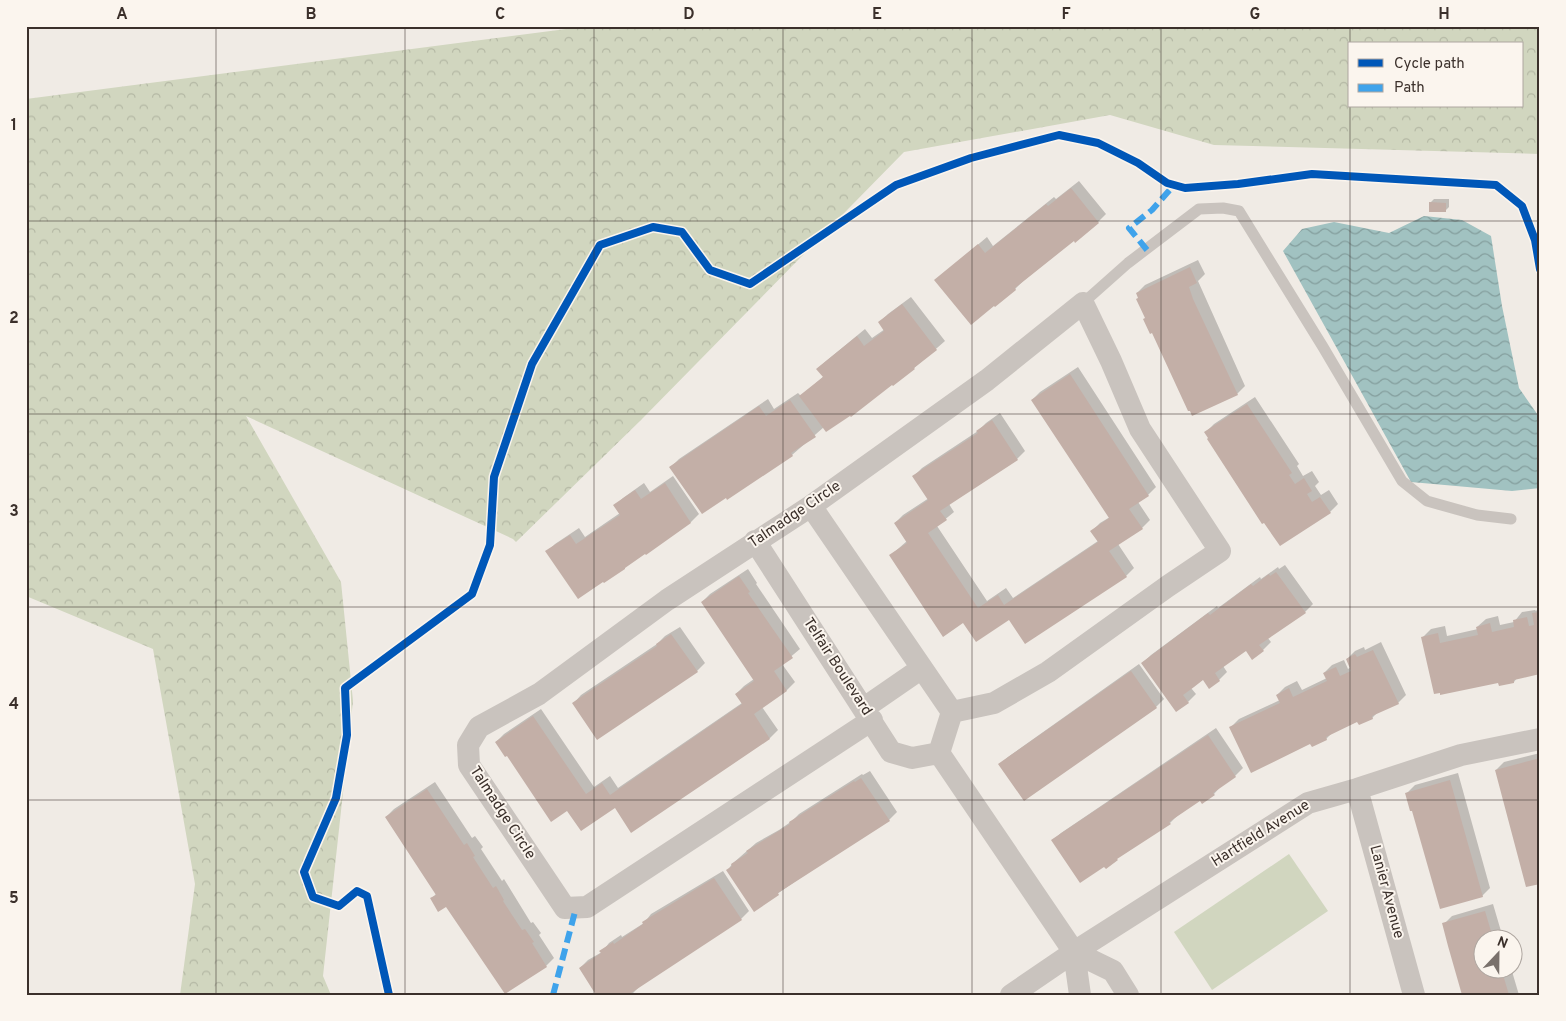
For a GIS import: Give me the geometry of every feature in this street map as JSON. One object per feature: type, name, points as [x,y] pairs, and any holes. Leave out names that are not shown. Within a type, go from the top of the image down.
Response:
[{"type":"street","name":"Talmadge Circle","points":[[868,714],[587,907],[565,908],[469,765],[468,745],[479,727],[539,694],[667,600],[811,506],[987,380],[1083,303]]},
{"type":"street","points":[[952,712],[994,703],[1048,672],[1220,551],[1140,429],[1111,361],[1083,303]]},
{"type":"street","points":[[811,506],[952,712]]},
{"type":"street","name":"Telfair Boulevard","points":[[755,541],[891,752],[912,758],[939,753]]},
{"type":"street","points":[[868,714],[922,668]]},
{"type":"street","points":[[952,712],[939,753],[1074,952],[1080,995]]},
{"type":"street","name":"Hartfield Avenue","points":[[1010,995],[1308,803],[1461,755],[1540,738]]},
{"type":"street","name":"Lanier Avenue","points":[[1357,789],[1414,995]]},
{"type":"street","points":[[1074,952],[1113,971],[1128,995]]},
{"type":"lane","points":[[1083,303],[1128,263],[1199,209],[1223,208],[1239,211],[1323,347],[1402,482],[1427,501],[1477,515],[1511,519]]},
{"type":"green space","points":[[589,26],[1540,26],[1540,154],[1214,145],[1110,115],[904,152],[641,420],[516,542],[246,416],[341,582],[353,701],[323,976],[331,995],[180,995],[195,884],[153,649],[26,596],[26,99]]},
{"type":"green space","points":[[1289,854],[1328,911],[1212,990],[1174,932]]},
{"type":"water","points":[[1424,216],[1462,220],[1491,236],[1502,306],[1519,388],[1540,418],[1540,488],[1512,491],[1411,482],[1283,251],[1302,229],[1334,222],[1389,233]]},
{"type":"building","points":[[1071,188],[1099,223],[1015,288],[1016,290],[971,325],[934,280],[978,244],[985,253],[1046,204],[1048,206]]},
{"type":"building","points":[[1429,202],[1446,203],[1446,212],[1429,212]]},
{"type":"building","points":[[1190,267],[1197,283],[1189,287],[1193,299],[1238,395],[1192,416],[1152,333],[1150,334],[1136,299],[1138,298],[1136,293]]},
{"type":"building","points":[[902,304],[937,350],[893,386],[851,417],[826,432],[799,396],[823,377],[816,369],[857,336],[864,346],[884,331],[878,322]]},
{"type":"building","points":[[1070,374],[1149,496],[1129,509],[1143,529],[1109,551],[1127,577],[1025,644],[1009,620],[976,642],[963,623],[943,637],[889,555],[907,543],[894,523],[928,500],[912,476],[978,433],[976,431],[992,420],[1018,460],[940,511],[947,520],[928,533],[978,608],[998,595],[1004,605],[1098,542],[1090,531],[1109,518],[1031,400]]},
{"type":"building","points":[[790,400],[816,437],[791,453],[793,456],[727,500],[726,498],[702,514],[669,467],[759,406],[766,416]]},
{"type":"building","points":[[1247,404],[1292,473],[1289,475],[1295,484],[1304,478],[1312,491],[1307,494],[1312,502],[1320,497],[1331,513],[1280,546],[1264,523],[1262,524],[1204,432]]},
{"type":"building","points":[[665,483],[691,523],[578,599],[545,551],[570,535],[576,544],[620,515],[613,505],[635,490],[641,499]]},
{"type":"building","points":[[1276,572],[1306,613],[1259,645],[1264,651],[1252,660],[1246,651],[1215,673],[1220,681],[1209,689],[1203,680],[1183,695],[1189,703],[1176,712],[1141,663],[1208,613],[1210,615],[1251,584],[1253,586],[1269,574],[1270,576]]},
{"type":"building","points":[[739,576],[750,592],[748,593],[793,658],[774,671],[787,691],[754,714],[770,739],[631,833],[615,808],[581,831],[567,811],[551,822],[507,756],[505,757],[495,742],[533,716],[586,794],[602,783],[610,795],[742,704],[735,694],[754,681],[701,602]]},
{"type":"building","points":[[1540,612],[1540,674],[1514,680],[1514,683],[1499,686],[1498,683],[1440,695],[1440,693],[1434,694],[1421,637],[1438,633],[1440,643],[1478,635],[1476,627],[1490,623],[1492,632],[1514,627],[1513,620],[1527,617],[1529,626],[1534,625],[1532,613]]},
{"type":"building","points":[[671,634],[698,672],[597,740],[572,703],[657,646],[656,644]]},
{"type":"building","points":[[1373,650],[1399,704],[1372,716],[1373,719],[1359,725],[1357,722],[1326,737],[1327,740],[1312,747],[1310,744],[1251,773],[1229,727],[1280,703],[1276,695],[1289,688],[1293,697],[1327,681],[1323,673],[1336,667],[1340,676],[1351,671],[1346,659],[1355,654],[1357,657]]},
{"type":"building","points":[[1131,671],[1157,708],[1024,801],[998,764]]},
{"type":"building","points":[[1208,735],[1236,777],[1213,793],[1215,795],[1202,804],[1200,801],[1169,822],[1171,824],[1117,859],[1106,869],[1104,867],[1080,883],[1051,840]]},
{"type":"building","points":[[1540,758],[1540,884],[1526,887],[1495,770]]},
{"type":"building","points":[[861,778],[890,821],[778,893],[779,895],[754,912],[726,870],[732,866],[731,864],[748,853],[746,851]]},
{"type":"building","points":[[1450,780],[1483,897],[1440,909],[1412,811],[1410,811],[1405,793]]},
{"type":"building","points":[[427,789],[464,845],[467,843],[475,856],[473,857],[493,888],[496,886],[503,901],[522,930],[525,929],[534,942],[532,943],[547,967],[505,994],[446,907],[438,912],[430,898],[436,895],[385,817]]},
{"type":"building","points":[[714,878],[742,920],[631,993],[632,995],[596,995],[579,968],[601,953],[599,951],[613,942],[614,944],[643,924],[642,922]]},
{"type":"building","points":[[1485,911],[1490,928],[1474,928],[1474,978],[1504,978],[1509,995],[1462,995],[1442,923]]},
{"type":"marked path","points":[[1147,250],[1129,228],[1152,210],[1174,185]]},
{"type":"marked path","points":[[553,995],[576,908]]},
{"type":"cycle path","points":[[389,995],[367,896],[357,891],[339,906],[313,897],[304,872],[336,798],[347,735],[345,688],[472,594],[490,545],[494,477],[532,364],[600,245],[653,227],[682,232],[710,270],[750,284],[896,185],[971,158],[1059,135],[1098,143],[1138,163],[1167,183],[1185,188],[1238,184],[1312,174],[1496,185],[1522,206],[1535,240],[1540,269]]}]
